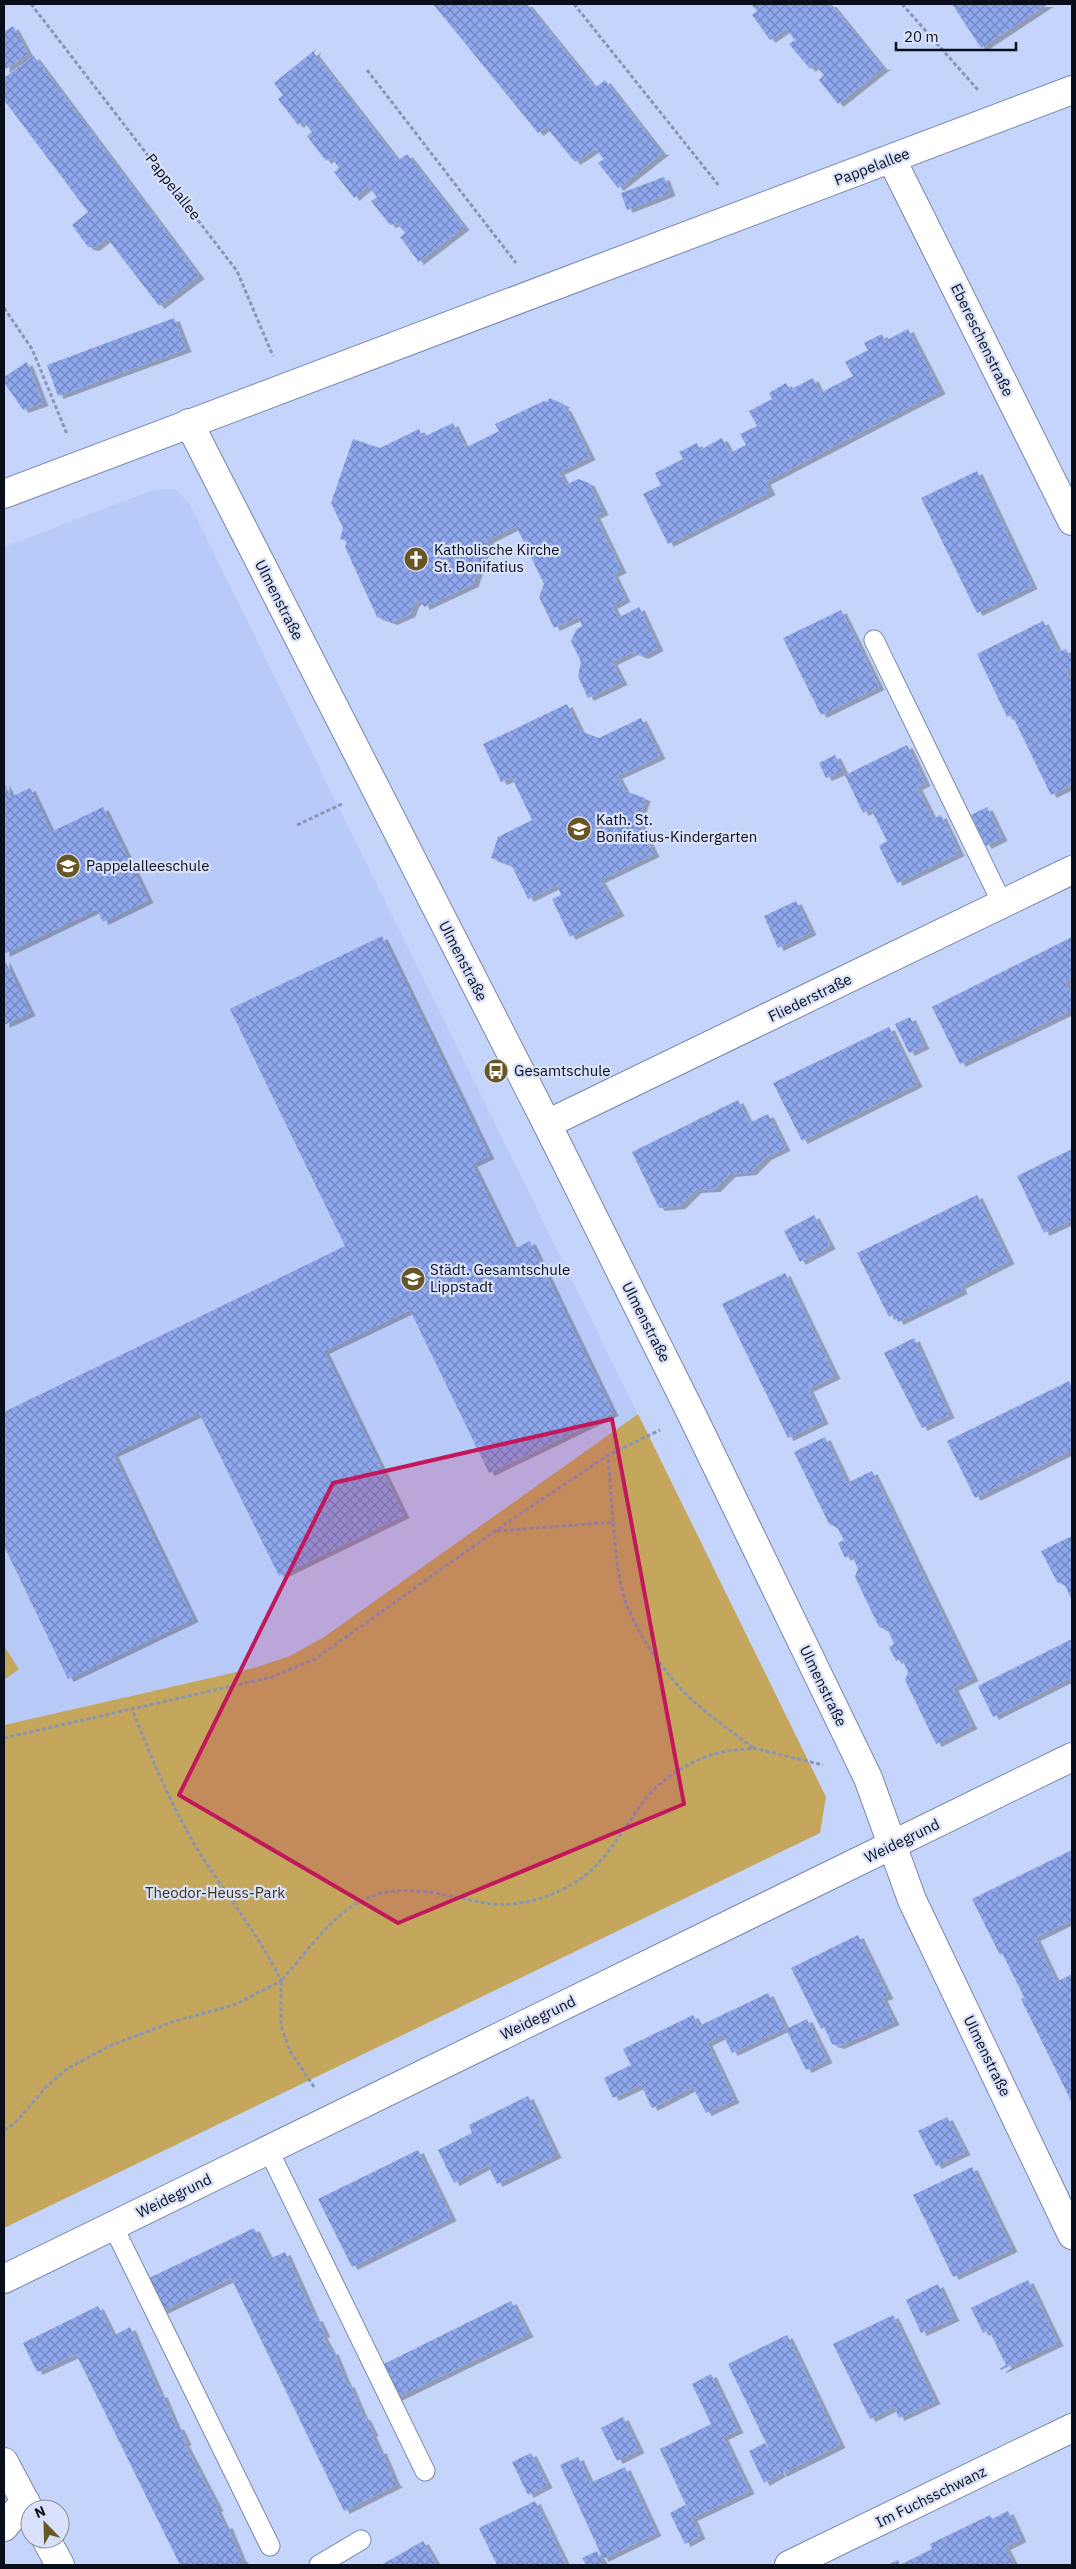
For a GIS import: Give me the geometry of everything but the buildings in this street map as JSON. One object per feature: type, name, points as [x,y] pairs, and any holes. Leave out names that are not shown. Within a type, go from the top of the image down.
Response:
[{"type":"street","name":"Pappelallee","points":[[4,494],[892,160],[1072,90]]},
{"type":"street","name":"Ebereschenstraße","points":[[892,160],[1072,521]]},
{"type":"street","name":"Ulmenstraße","points":[[189,423],[547,1124],[692,1415],[868,1778],[912,1900],[1072,2236]]},
{"type":"street","name":"Fliederstraße","points":[[547,1124],[1072,870]]},
{"type":"street","name":"Weidegrund","points":[[4,2279],[892,1846],[1072,1756]]},
{"type":"street","name":"Im Fuchsschwanz","points":[[789,2565],[1072,2428]]},
{"type":"street","points":[[4,2462],[23,2499]]},
{"type":"street","points":[[4,2527],[20,2512]]},
{"type":"street","points":[[51,2549],[60,2565]]},
{"type":"lane","points":[[874,640],[1003,905]]},
{"type":"lane","points":[[268,2149],[425,2471]]},
{"type":"lane","points":[[114,2226],[270,2546]]},
{"type":"lane","points":[[319,2565],[361,2540]]},
{"type":"path","name":"Pappelallee","points":[[31,4],[237,271],[286,388]]},
{"type":"path","points":[[574,4],[742,216]]},
{"type":"path","points":[[902,4],[1002,117]]},
{"type":"path","points":[[367,70],[539,292]]},
{"type":"path","points":[[4,308],[32,349],[79,465]]},
{"type":"path","points":[[297,825],[374,788]]},
{"type":"path","points":[[4,1738],[272,1678],[315,1659],[608,1455],[692,1415]]},
{"type":"path","points":[[608,1455],[618,1573],[627,1606],[663,1666],[685,1694],[753,1748]]},
{"type":"path","points":[[495,1532],[614,1522]]},
{"type":"path","points":[[132,1709],[172,1806],[196,1847],[265,1948],[281,1980],[281,2026],[290,2051],[308,2076],[330,2119]]},
{"type":"path","points":[[4,2130],[16,2122],[46,2087],[68,2068],[112,2045],[172,2022],[234,2005],[281,1980],[338,1918],[366,1899],[401,1890],[494,1904],[516,1903],[569,1886],[597,1865],[649,1795],[674,1773],[715,1754],[753,1748],[868,1778]]},
{"type":"highlighted area","points":[[612,1419],[684,1804],[398,1923],[179,1795],[333,1483]]},
{"type":"shaded area","points":[[175,489],[189,503],[638,1414],[324,1637],[290,1656],[254,1668],[4,1725],[4,547],[153,490]]},
{"type":"green space","name":"Theodor-Heuss-Park","points":[[638,1414],[826,1797],[820,1833],[4,2228],[4,1725],[254,1668],[290,1656],[324,1637]]},
{"type":"green space","points":[[4,1646],[19,1669],[4,1680]]},
{"type":"place","name":"Katholische Kirche St. Bonifatius","points":[[416,559]]},
{"type":"place","name":"Kath. St. Bonifatius-Kindergarten","points":[[579,829]]},
{"type":"place","name":"Pappelalleeschule","points":[[68,866]]},
{"type":"place","name":"Gesamtschule","points":[[496,1071]]},
{"type":"place","name":"Städt. Gesamtschule Lippstadt","points":[[413,1279]]}]
